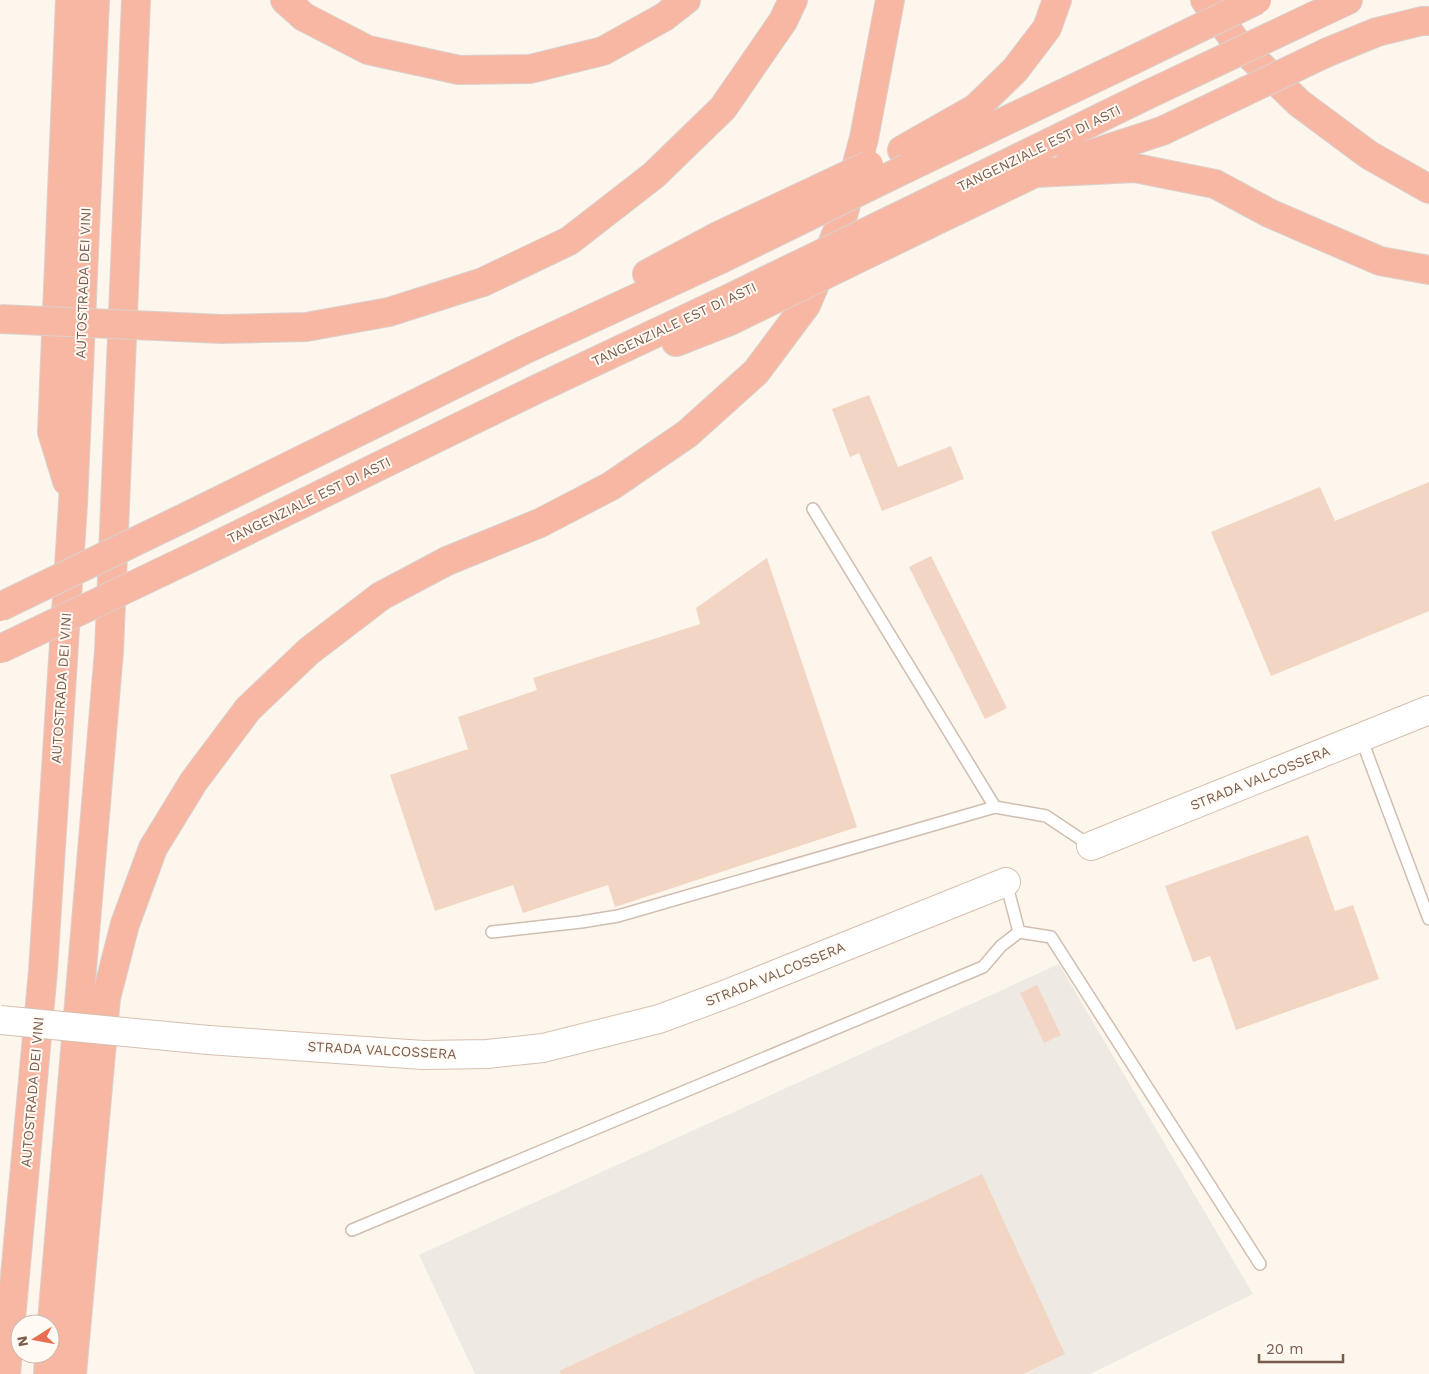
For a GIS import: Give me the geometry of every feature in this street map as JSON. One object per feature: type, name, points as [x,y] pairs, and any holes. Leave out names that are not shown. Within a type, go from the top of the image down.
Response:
[{"type":"highway","points":[[70,0],[52,432],[73,504]]},
{"type":"highway","name":"AUTOSTRADA DEI VINI","points":[[6,1374],[43,971],[73,504],[95,0]]},
{"type":"highway","points":[[53,1314],[109,651],[136,0]]},
{"type":"highway","points":[[286,0],[304,17],[368,50],[459,70],[530,69],[603,50],[664,17],[686,0]]},
{"type":"highway","points":[[0,319],[222,329],[306,327],[389,312],[483,282],[569,241],[654,175],[723,108],[783,21],[794,0]]},
{"type":"highway","points":[[72,1374],[106,998],[125,924],[153,848],[194,781],[248,709],[310,651],[381,596],[447,561],[540,523],[611,486],[687,434],[756,372],[806,304],[841,223],[864,138],[890,0]]},
{"type":"highway","points":[[905,159],[976,108],[1015,70],[1047,28],[1057,0]]},
{"type":"highway","points":[[1206,0],[1237,42],[1299,103],[1369,155],[1429,189]]},
{"type":"highway","points":[[0,607],[524,350],[718,248],[905,159],[1131,61],[1257,0]]},
{"type":"highway","name":"TANGENZIALE EST DI ASTI","points":[[0,649],[537,389],[730,310],[925,215],[1147,95],[1348,0]]},
{"type":"highway","points":[[925,215],[1035,173],[1162,131],[1328,52],[1377,32],[1429,21]]},
{"type":"highway","points":[[1035,173],[1136,168],[1215,184],[1269,213],[1380,261],[1429,270]]},
{"type":"street","name":"STRADA VALCOSSERA","points":[[1091,846],[1429,710]]},
{"type":"street","name":"STRADA VALCOSSERA","points":[[0,1020],[208,1040],[423,1055],[487,1054],[543,1048],[659,1019],[739,990],[1006,882]]},
{"type":"lane","points":[[813,508],[995,807]]},
{"type":"lane","points":[[1361,737],[1429,918]]},
{"type":"lane","points":[[492,932],[618,916],[995,807],[1046,816],[1091,846]]},
{"type":"lane","points":[[1006,882],[1019,932]]},
{"type":"lane","points":[[352,1230],[984,967],[1001,946],[1019,932],[1052,937],[1260,1264]]},
{"type":"shaded area","points":[[1059,964],[1253,1294],[1090,1374],[475,1374],[419,1255]]},
{"type":"building","points":[[869,395],[898,467],[951,446],[964,479],[882,511],[859,453],[850,457],[832,409]]},
{"type":"building","points":[[1429,482],[1429,611],[1271,676],[1211,532],[1320,487],[1335,521]]},
{"type":"building","points":[[931,556],[1007,708],[985,719],[909,567]]},
{"type":"building","points":[[767,558],[857,827],[615,907],[608,885],[523,913],[513,885],[435,911],[390,775],[468,749],[458,717],[537,690],[533,678],[700,624],[696,608]]},
{"type":"building","points":[[1308,835],[1335,911],[1353,905],[1379,979],[1236,1030],[1210,956],[1193,962],[1165,886]]},
{"type":"building","points":[[1037,985],[1061,1035],[1044,1043],[1020,993]]},
{"type":"building","points":[[982,1174],[1065,1354],[1023,1374],[561,1374],[559,1371]]}]
